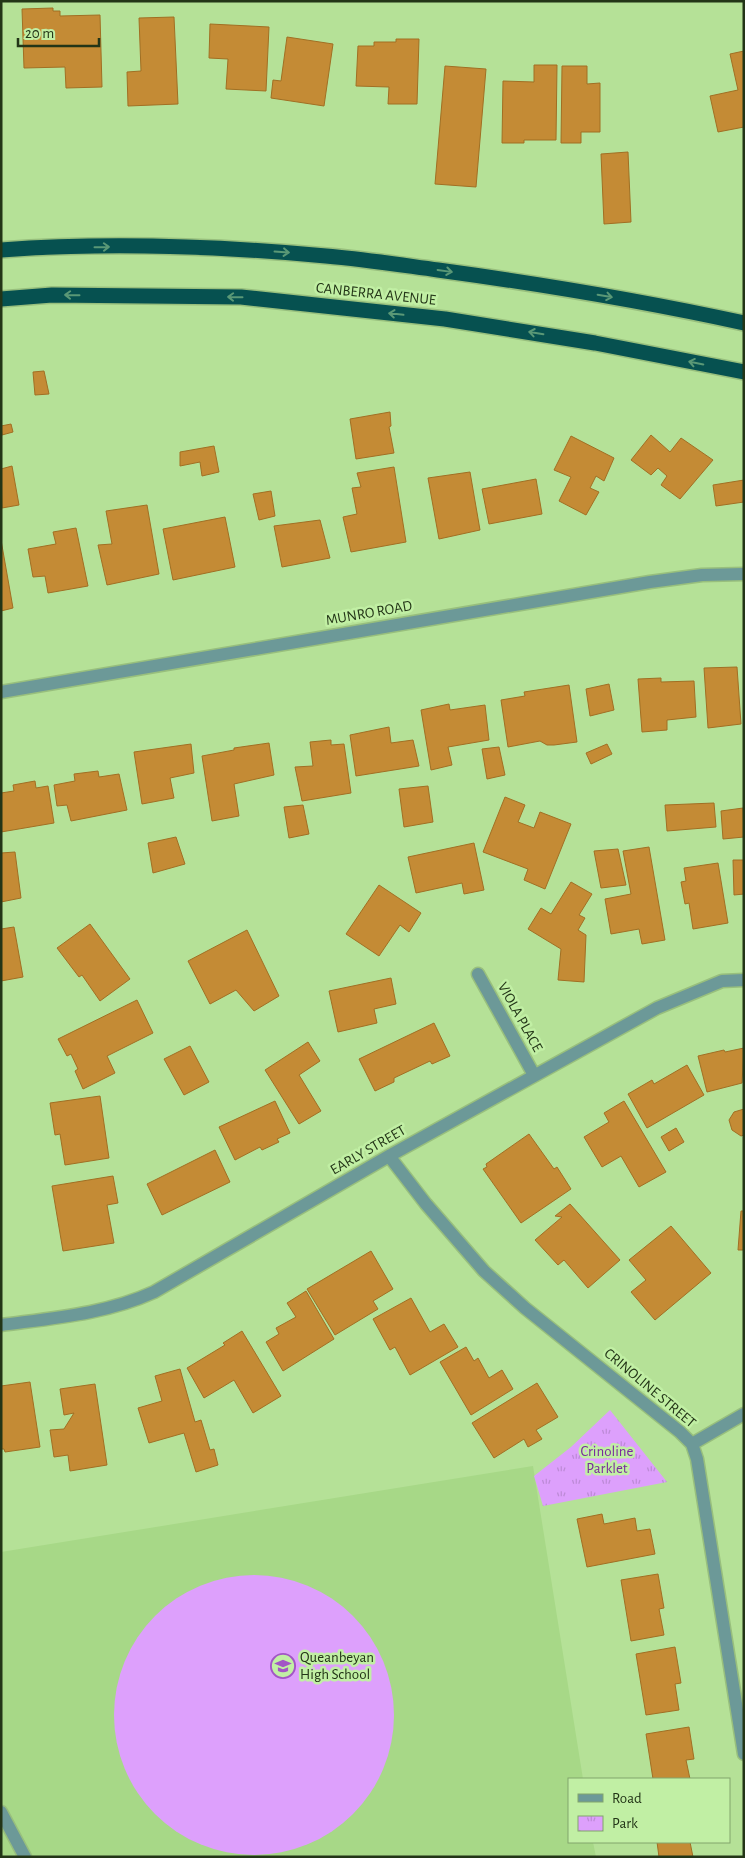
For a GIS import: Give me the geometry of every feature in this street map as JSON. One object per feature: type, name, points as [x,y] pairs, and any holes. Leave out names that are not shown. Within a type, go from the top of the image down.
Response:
[{"type":"highway","name":"CANBERRA AVENUE","points":[[1,250],[184,246],[327,256],[516,281],[661,305],[744,323]]},
{"type":"highway","name":"CANBERRA AVENUE","points":[[1,299],[52,295],[241,297],[445,319],[595,343],[744,372]]},
{"type":"street","name":"MUNRO ROAD","points":[[1,692],[650,582],[702,575],[744,574]]},
{"type":"street","name":"VIOLA PLACE","points":[[478,974],[534,1075]]},
{"type":"street","name":"EARLY STREET","points":[[1,1325],[100,1311],[135,1301],[192,1271],[389,1156],[657,1008],[722,980],[744,980]]},
{"type":"street","name":"CRINOLINE STREET","points":[[389,1156],[426,1204],[484,1271],[525,1308],[680,1432],[692,1444],[697,1459],[744,1754]]},
{"type":"street","points":[[692,1444],[744,1414]]},
{"type":"street","points":[[1,1812],[25,1857]]},
{"type":"shaded area","name":"Queanbeyan High School","points":[[533,1466],[583,1778],[568,1778],[568,1843],[593,1843],[596,1857],[1,1857],[1,1552]]},
{"type":"green space","name":"Crinoline Parklet","points":[[610,1410],[667,1482],[543,1506],[534,1476],[571,1447]]},
{"type":"green space","points":[[254,1575],[295,1581],[332,1599],[353,1616],[370,1637],[388,1674],[394,1715],[388,1756],[370,1793],[353,1814],[332,1831],[295,1849],[254,1855],[213,1849],[176,1831],[155,1814],[138,1793],[120,1756],[114,1715],[120,1674],[138,1637],[155,1616],[176,1599],[213,1581]]},
{"type":"building","points":[[53,8],[53,11],[60,11],[60,16],[100,15],[102,87],[66,88],[65,67],[24,68],[22,9]]},
{"type":"building","points":[[174,17],[178,104],[128,106],[127,72],[141,71],[139,18]]},
{"type":"building","points":[[210,24],[269,27],[266,91],[226,89],[228,59],[209,58]]},
{"type":"building","points":[[287,37],[333,44],[324,106],[271,98],[273,80],[281,81]]},
{"type":"building","points":[[396,39],[419,39],[417,104],[388,104],[389,87],[356,86],[358,46],[374,46],[374,42],[396,42]]},
{"type":"building","points":[[744,51],[744,127],[718,132],[710,96],[738,90],[730,54]]},
{"type":"building","points":[[534,65],[557,65],[556,140],[524,140],[524,143],[502,143],[503,81],[534,82]]},
{"type":"building","points":[[445,66],[486,69],[476,187],[435,184]]},
{"type":"building","points":[[562,66],[587,66],[587,84],[600,83],[600,132],[581,132],[581,143],[561,143]]},
{"type":"building","points":[[628,152],[631,222],[604,224],[601,154]]},
{"type":"building","points":[[44,371],[49,394],[35,395],[33,372]]},
{"type":"building","points":[[390,412],[391,426],[389,427],[394,453],[356,459],[350,419]]},
{"type":"building","points":[[11,424],[13,432],[2,435],[1,426]]},
{"type":"building","points":[[651,435],[670,452],[681,438],[713,460],[680,499],[661,485],[667,476],[658,468],[651,475],[631,460]]},
{"type":"building","points":[[571,436],[614,458],[604,481],[596,476],[590,488],[599,492],[586,515],[559,501],[571,477],[554,470]]},
{"type":"building","points":[[214,446],[219,472],[202,476],[200,462],[180,466],[180,452]]},
{"type":"building","points":[[12,466],[19,505],[2,508],[1,469]]},
{"type":"building","points":[[394,467],[406,542],[351,552],[343,517],[357,514],[352,488],[361,487],[357,473]]},
{"type":"building","points":[[470,472],[480,530],[439,539],[428,478]]},
{"type":"building","points":[[536,479],[542,514],[489,524],[482,489]]},
{"type":"building","points":[[744,480],[744,502],[716,506],[713,485]]},
{"type":"building","points":[[271,491],[275,516],[259,520],[253,494]]},
{"type":"building","points":[[147,505],[159,574],[107,585],[98,545],[112,544],[106,511]]},
{"type":"building","points":[[225,517],[235,567],[173,580],[163,529]]},
{"type":"building","points":[[320,520],[330,558],[282,567],[274,526]]},
{"type":"building","points":[[76,528],[88,586],[48,593],[45,576],[33,577],[28,549],[56,544],[53,532]]},
{"type":"building","points":[[1,540],[13,608],[1,611]]},
{"type":"building","points":[[737,667],[741,724],[708,728],[704,668]]},
{"type":"building","points":[[661,678],[661,682],[694,681],[696,717],[667,720],[667,730],[642,732],[638,679]]},
{"type":"building","points":[[609,684],[614,710],[590,716],[586,689]]},
{"type":"building","points":[[569,685],[577,742],[547,745],[540,741],[508,747],[501,700],[525,696],[524,692]]},
{"type":"building","points":[[449,704],[450,710],[485,705],[489,740],[448,747],[452,765],[431,770],[421,710]]},
{"type":"building","points":[[389,727],[391,743],[413,740],[419,766],[356,776],[350,735]]},
{"type":"building","points":[[331,740],[331,745],[344,744],[351,793],[302,801],[295,767],[313,766],[310,742]]},
{"type":"building","points":[[269,743],[274,775],[234,784],[239,816],[212,821],[202,756],[234,750],[234,748]]},
{"type":"building","points":[[191,744],[194,773],[170,778],[174,798],[142,804],[134,752]]},
{"type":"building","points":[[607,744],[612,754],[591,764],[586,753]]},
{"type":"building","points":[[499,747],[505,775],[487,779],[482,749]]},
{"type":"building","points":[[98,771],[99,777],[119,774],[127,810],[71,821],[67,805],[57,806],[54,785],[75,781],[74,774]]},
{"type":"building","points":[[35,781],[36,788],[48,786],[54,823],[1,832],[1,793],[14,791],[13,785]]},
{"type":"building","points":[[428,786],[433,822],[404,827],[399,789]]},
{"type":"building","points":[[505,797],[525,805],[518,822],[534,828],[540,812],[571,824],[545,889],[524,880],[528,869],[483,852]]},
{"type":"building","points":[[714,803],[716,827],[667,831],[665,805]]},
{"type":"building","points":[[303,805],[309,834],[289,838],[284,807]]},
{"type":"building","points":[[743,808],[744,837],[723,839],[721,811]]},
{"type":"building","points":[[176,837],[185,864],[153,873],[148,843]]},
{"type":"building","points":[[474,843],[484,890],[464,894],[462,883],[416,893],[408,857]]},
{"type":"building","points":[[649,847],[665,940],[642,944],[639,929],[611,934],[605,899],[631,894],[623,851]]},
{"type":"building","points":[[618,849],[626,885],[601,888],[594,851]]},
{"type":"building","points":[[15,852],[21,898],[1,902],[1,853]]},
{"type":"building","points":[[733,860],[744,860],[744,894],[734,895]]},
{"type":"building","points":[[718,863],[728,923],[693,929],[689,903],[685,904],[681,882],[686,881],[684,868]]},
{"type":"building","points":[[571,882],[592,894],[579,915],[585,918],[578,930],[586,935],[584,982],[558,980],[561,949],[528,929],[541,908],[551,914]]},
{"type":"building","points":[[379,885],[421,913],[409,932],[400,925],[379,956],[346,934]]},
{"type":"building","points":[[90,924],[130,979],[100,1001],[82,975],[79,977],[57,948]]},
{"type":"building","points":[[14,927],[23,977],[1,981],[1,929]]},
{"type":"building","points":[[247,930],[279,996],[254,1011],[236,990],[210,1004],[188,961]]},
{"type":"building","points":[[391,978],[396,1004],[374,1009],[377,1023],[338,1032],[329,991]]},
{"type":"building","points":[[137,1000],[153,1033],[107,1056],[115,1073],[83,1089],[75,1071],[78,1069],[71,1054],[67,1056],[58,1039]]},
{"type":"building","points":[[434,1023],[450,1056],[432,1064],[430,1061],[394,1078],[394,1082],[375,1091],[359,1059]]},
{"type":"building","points":[[308,1042],[320,1061],[299,1075],[321,1111],[299,1124],[265,1070]]},
{"type":"building","points":[[190,1046],[209,1082],[184,1095],[164,1059]]},
{"type":"building","points":[[744,1048],[742,1083],[707,1092],[698,1056]]},
{"type":"building","points":[[687,1065],[704,1095],[647,1128],[628,1094],[652,1080],[654,1084]]},
{"type":"building","points":[[100,1096],[109,1158],[65,1165],[60,1134],[55,1135],[50,1103]]},
{"type":"building","points":[[275,1101],[290,1133],[277,1139],[279,1142],[262,1150],[260,1147],[235,1160],[219,1127]]},
{"type":"building","points":[[624,1101],[666,1172],[639,1187],[621,1156],[602,1167],[584,1137],[609,1122],[604,1113]]},
{"type":"building","points":[[744,1109],[744,1135],[741,1136],[732,1130],[729,1120],[734,1112]]},
{"type":"building","points":[[676,1128],[684,1142],[669,1151],[661,1137]]},
{"type":"building","points":[[529,1134],[554,1169],[557,1167],[571,1189],[521,1223],[483,1169],[487,1167],[486,1164]]},
{"type":"building","points":[[215,1150],[230,1182],[162,1215],[147,1184]]},
{"type":"building","points":[[113,1176],[118,1203],[107,1205],[114,1243],[63,1251],[52,1186]]},
{"type":"building","points":[[570,1204],[620,1260],[588,1288],[564,1260],[558,1265],[535,1240],[562,1217],[555,1216]]},
{"type":"building","points":[[741,1211],[744,1211],[744,1250],[738,1250]]},
{"type":"building","points":[[671,1226],[711,1273],[655,1320],[631,1292],[646,1280],[629,1260]]},
{"type":"building","points":[[371,1251],[393,1289],[373,1301],[378,1309],[335,1335],[307,1289]]},
{"type":"building","points":[[306,1291],[334,1339],[283,1371],[266,1342],[279,1334],[276,1328],[296,1317],[287,1303]]},
{"type":"building","points":[[411,1298],[430,1332],[444,1324],[458,1347],[410,1375],[395,1347],[390,1350],[373,1319]]},
{"type":"building","points":[[242,1331],[281,1396],[253,1413],[234,1380],[204,1398],[187,1368],[225,1345],[223,1343]]},
{"type":"building","points":[[466,1347],[474,1361],[478,1358],[489,1378],[502,1370],[513,1389],[471,1415],[440,1362]]},
{"type":"building","points":[[180,1369],[195,1422],[201,1420],[210,1450],[214,1449],[218,1465],[196,1472],[184,1433],[149,1443],[138,1408],[162,1401],[155,1376]]},
{"type":"building","points":[[30,1382],[40,1447],[5,1452],[4,1449],[1,1449],[1,1386]]},
{"type":"building","points":[[537,1383],[558,1417],[536,1430],[542,1439],[528,1447],[524,1439],[494,1458],[472,1423]]},
{"type":"building","points":[[95,1384],[107,1465],[70,1471],[68,1455],[54,1457],[50,1430],[64,1429],[74,1413],[64,1415],[60,1389]]},
{"type":"building","points":[[602,1514],[604,1524],[635,1518],[637,1531],[650,1529],[655,1554],[587,1567],[577,1519]]},
{"type":"building","points":[[658,1574],[664,1608],[659,1609],[664,1635],[631,1641],[621,1580]]},
{"type":"building","points":[[675,1647],[681,1683],[675,1684],[679,1710],[646,1715],[636,1654]]},
{"type":"building","points":[[689,1727],[694,1759],[686,1760],[690,1778],[653,1778],[646,1734]]},
{"type":"building","points":[[657,1843],[690,1843],[693,1857],[659,1857]]},
{"type":"place","name":"Queanbeyan High School","points":[[283,1666]]}]
